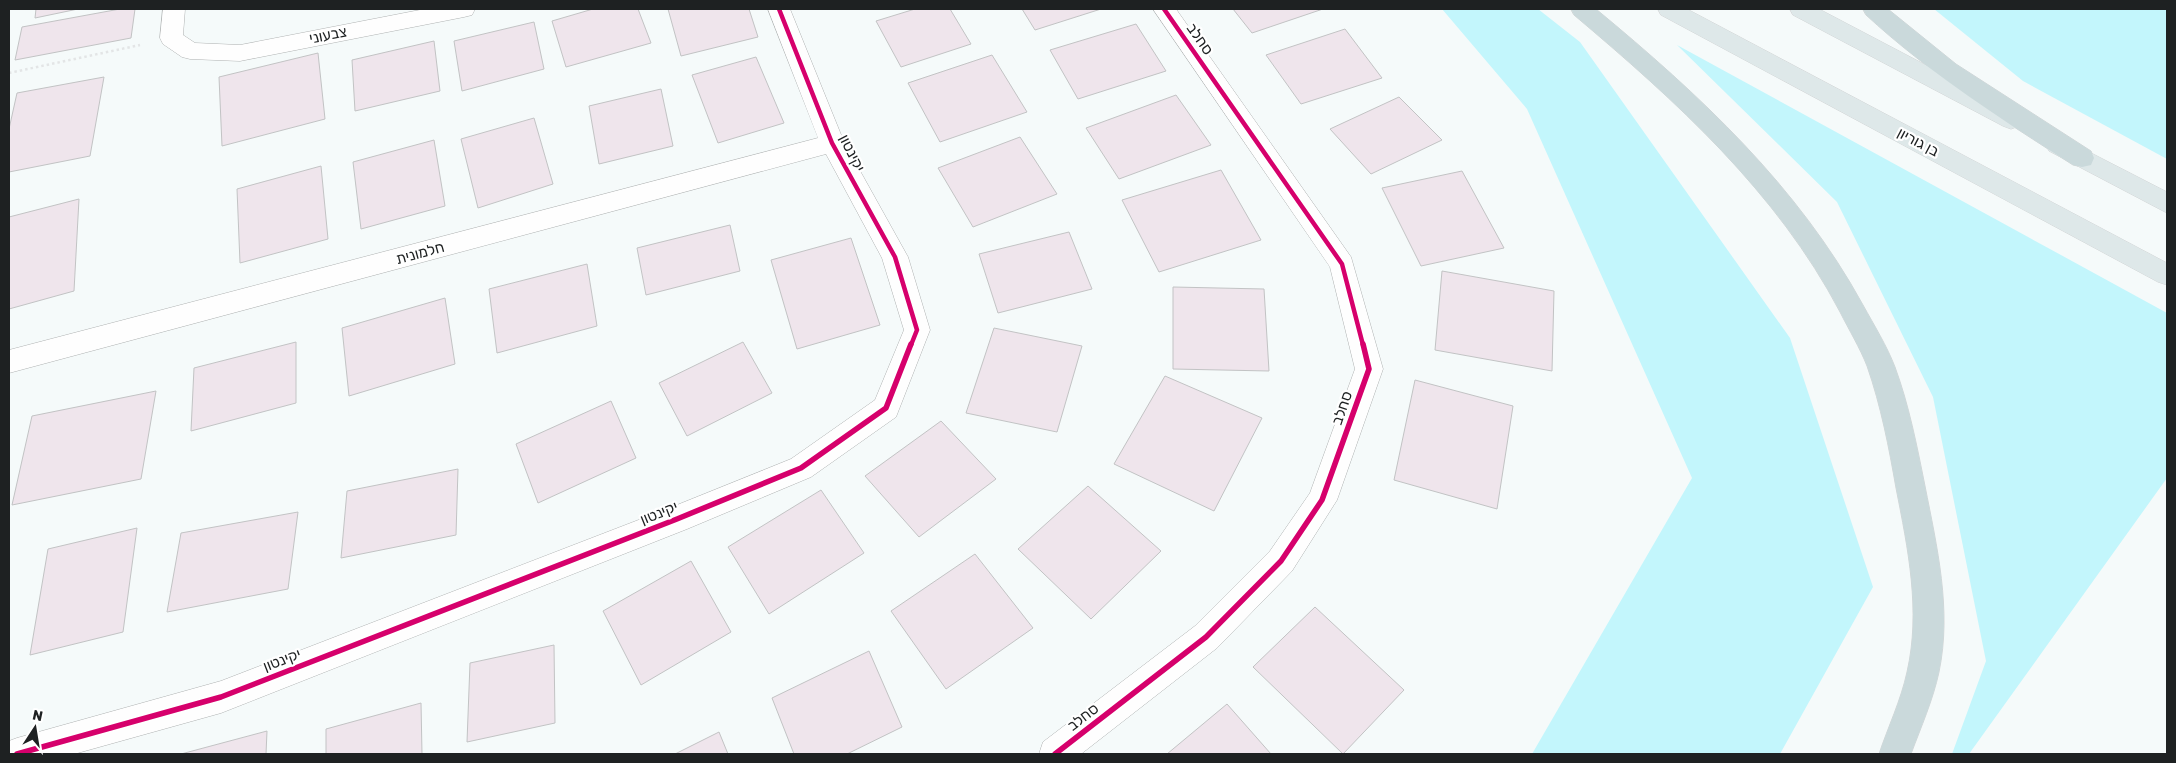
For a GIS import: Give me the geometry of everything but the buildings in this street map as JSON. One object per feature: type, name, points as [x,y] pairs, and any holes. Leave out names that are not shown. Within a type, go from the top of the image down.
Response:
[{"type":"highway","points":[[1582,9],[1663,76],[1732,145],[1770,188],[1808,237],[1845,293],[1881,366],[1903,449],[1929,597],[1925,664],[1895,754]]},
{"type":"highway","points":[[1874,9],[1906,39],[1980,94],[2082,158]]},
{"type":"main road","name":"בן גוריון","points":[[1669,9],[2167,274]]},
{"type":"main road","points":[[1801,9],[2167,203]]},
{"type":"street","points":[[171,38],[174,9]]},
{"type":"street","name":"צבעוני","points":[[171,38],[190,51],[240,53],[464,9]]},
{"type":"street","name":"יקינטון","points":[[17,754],[221,697],[678,519],[801,468],[886,408],[917,330],[894,257],[832,143],[779,9]]},
{"type":"street","name":"סחלב","points":[[1055,754],[1206,637],[1281,562],[1322,500],[1369,369],[1342,264],[1164,9]]},
{"type":"street","name":"חלמונית","points":[[9,362],[832,143]]},
{"type":"path","points":[[9,73],[171,38]]},
{"type":"shaded area","points":[[1442,9],[1538,9],[1580,42],[1790,338],[1873,587],[1780,754],[1532,754],[1692,478],[1527,109]]},
{"type":"shaded area","points":[[1934,9],[2167,9],[2167,159],[2023,81]]},
{"type":"shaded area","points":[[1677,45],[2167,313],[2167,478],[1969,754],[1952,754],[1986,661],[1933,397],[1837,202]]},
{"type":"cycle path","points":[[17,754],[221,697],[677,519],[801,468],[886,408],[917,330],[895,257],[832,143],[779,9]]},
{"type":"cycle path","points":[[1055,754],[1206,637],[1281,561],[1322,500],[1369,369],[1342,264],[1164,9]]}]
